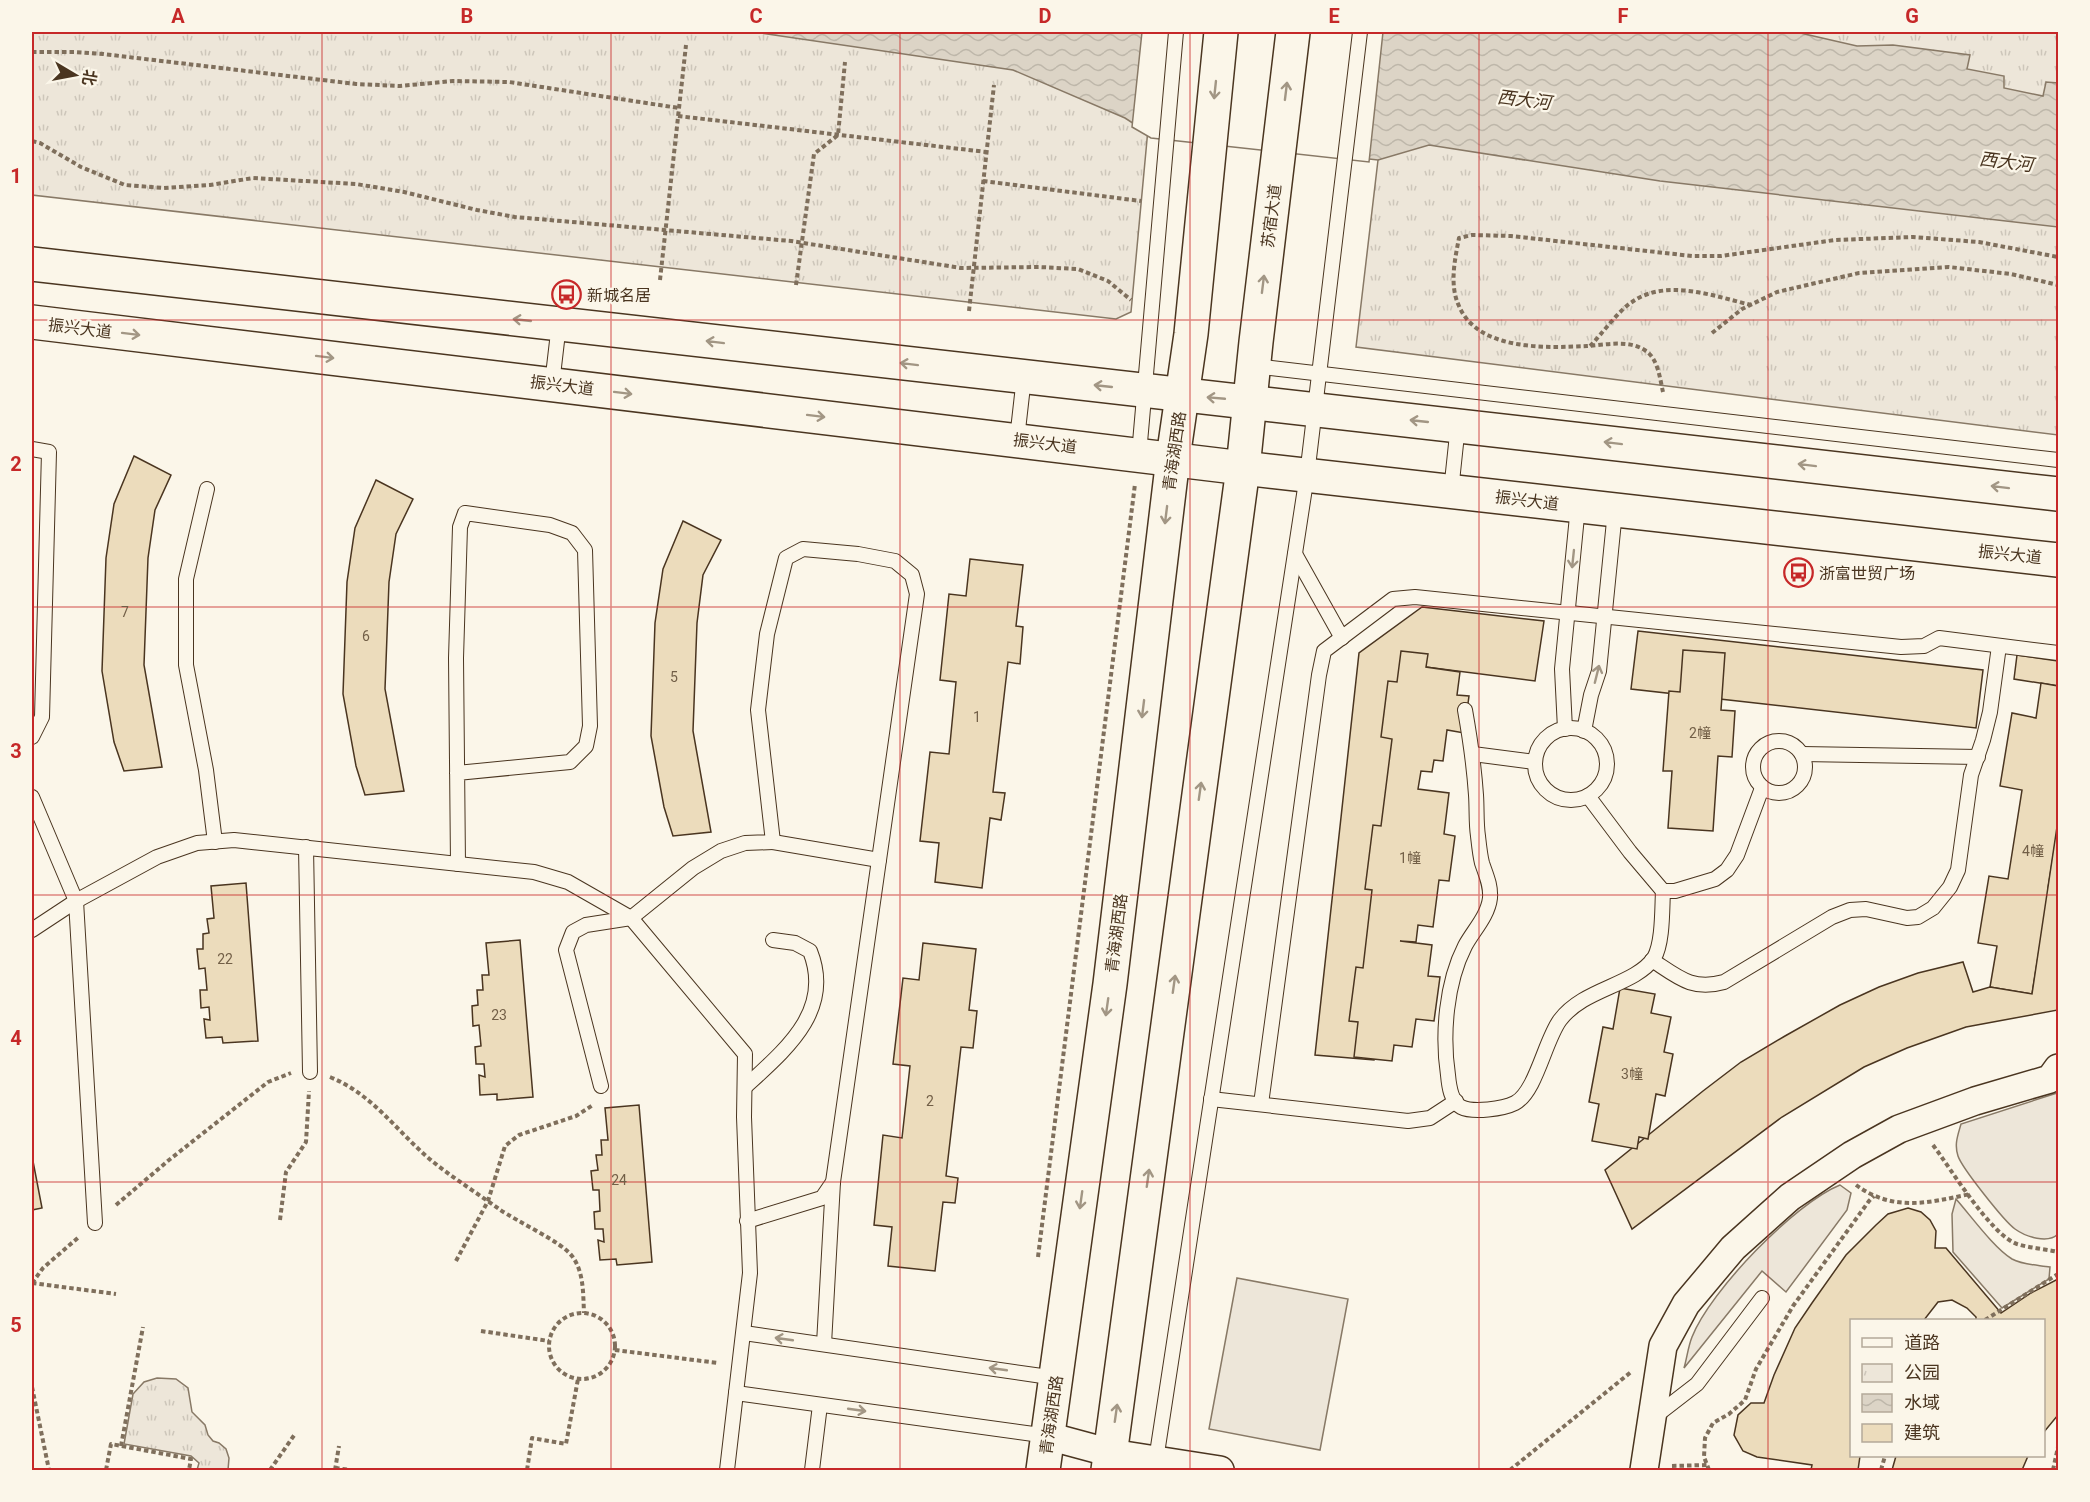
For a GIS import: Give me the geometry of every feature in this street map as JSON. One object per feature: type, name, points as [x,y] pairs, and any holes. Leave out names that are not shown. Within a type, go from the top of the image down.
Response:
[{"type":"main road","points":[[1182,395],[1191,334],[1221,32]]},
{"type":"main road","name":"苏宿大道","points":[[1251,401],[1293,32]]},
{"type":"main road","points":[[32,264],[2058,494]]},
{"type":"main road","name":"振兴大道","points":[[32,322],[1243,468],[2058,560]]},
{"type":"main road","name":"青海湖西路","points":[[1043,1470],[1110,984],[1182,395]]},
{"type":"main road","points":[[1110,1462],[1251,401]]},
{"type":"street","points":[[1644,1470],[1663,1346],[1686,1304],[1733,1248],[1790,1197],[1899,1129],[1974,1101],[2050,1079],[2058,1068]]},
{"type":"street","points":[[1048,1436],[1110,1462],[1156,1460],[1220,1470]]},
{"type":"lane","points":[[1139,454],[1176,32]]},
{"type":"lane","points":[[1156,1460],[1307,475],[1360,32]]},
{"type":"lane","points":[[552,384],[559,324]]},
{"type":"lane","points":[[1255,354],[1318,374],[2058,460]]},
{"type":"lane","points":[[1017,440],[1024,377]]},
{"type":"lane","points":[[1452,491],[1458,425]]},
{"type":"lane","points":[[32,449],[49,452],[42,717],[32,737]]},
{"type":"lane","points":[[207,489],[186,579],[186,665],[206,770],[215,842]]},
{"type":"lane","points":[[1565,729],[1562,669],[1578,506]]},
{"type":"lane","points":[[1584,731],[1599,670],[1615,510]]},
{"type":"lane","points":[[457,773],[570,762],[586,746],[590,726],[585,550],[572,533],[550,525],[465,513],[460,527],[456,658],[457,773],[458,864]]},
{"type":"lane","points":[[773,842],[758,710],[767,634],[786,558],[803,549],[858,554],[895,561],[912,575],[917,594],[834,1182],[824,1344]]},
{"type":"lane","points":[[1295,554],[1342,638]]},
{"type":"lane","points":[[1261,1104],[1324,651],[1393,600],[1414,597],[1901,647],[1924,646],[1939,638],[2058,653]]},
{"type":"lane","points":[[1652,960],[1676,976],[1695,984],[1709,986],[1724,982],[1832,917],[1850,910],[1866,909],[1907,918],[1918,917],[1933,908],[1950,886],[1958,870],[1971,775],[1990,712],[1999,646]]},
{"type":"lane","points":[[1465,710],[1473,754],[1478,834],[1490,896],[1488,908],[1464,948],[1452,985],[1445,1024],[1448,1078],[1452,1097],[1460,1107],[1474,1110],[1490,1109],[1516,1102],[1527,1090],[1550,1037],[1571,1008],[1585,997],[1635,974],[1652,960],[1658,949],[1663,891],[1588,796]]},
{"type":"lane","points":[[1565,729],[1584,731],[1594,736],[1602,746],[1607,770],[1603,781],[1588,796],[1573,800],[1561,799],[1550,794],[1536,774],[1535,762],[1538,750],[1544,740],[1554,733],[1565,729]]},
{"type":"lane","points":[[1776,740],[1794,744],[1802,754],[1806,767],[1804,776],[1794,789],[1778,793],[1762,788],[1753,774],[1755,756],[1760,748],[1776,740]]},
{"type":"lane","points":[[1473,754],[1535,762]]},
{"type":"lane","points":[[1802,754],[1978,757]]},
{"type":"lane","points":[[1663,891],[1675,891],[1707,882],[1727,870],[1737,855],[1762,788]]},
{"type":"lane","points":[[32,796],[76,901],[95,1223]]},
{"type":"lane","points":[[32,930],[76,901],[157,857],[197,843],[234,840],[534,872],[567,882],[631,918],[745,1054],[747,1221],[750,1273],[727,1470]]},
{"type":"lane","points":[[601,1086],[566,950],[573,932],[586,925],[631,918],[693,868],[721,851],[746,843],[773,842],[879,860]]},
{"type":"lane","points":[[306,847],[310,1072]]},
{"type":"lane","points":[[745,1087],[787,1048],[810,1013],[817,991],[817,968],[810,951],[795,943],[772,940]]},
{"type":"lane","points":[[1211,1099],[1408,1121],[1430,1118],[1456,1101]]},
{"type":"lane","points":[[747,1221],[822,1198],[834,1182]]},
{"type":"lane","points":[[1652,1419],[1697,1384],[1762,1298]]},
{"type":"lane","points":[[744,1333],[1056,1378]]},
{"type":"lane","points":[[736,1393],[1048,1436]]},
{"type":"lane","points":[[812,1470],[820,1405]]},
{"type":"path","points":[[660,280],[686,45]]},
{"type":"path","points":[[32,52],[103,54],[356,84],[400,86],[453,81],[509,82],[679,108]]},
{"type":"path","points":[[796,285],[814,154],[838,135],[845,63]]},
{"type":"path","points":[[969,311],[994,85]]},
{"type":"path","points":[[678,116],[986,152]]},
{"type":"path","points":[[32,141],[40,143],[81,167],[125,185],[164,188],[210,185],[253,178],[356,184],[404,192],[515,217],[802,242],[962,268],[1078,269],[1108,281],[1132,301]]},
{"type":"path","points":[[983,181],[1142,201]]},
{"type":"path","points":[[1666,414],[1659,371],[1647,351],[1626,343],[1545,347],[1509,342],[1477,330],[1459,307],[1454,285],[1454,263],[1459,238],[1472,234],[1692,256],[1720,256],[1835,240],[1913,237],[1979,242],[2058,257]]},
{"type":"path","points":[[1712,333],[1742,309],[1777,292],[1859,273],[1948,267],[2011,274],[2058,285]]},
{"type":"path","points":[[1590,346],[1630,303],[1651,291],[1695,292],[1752,305]]},
{"type":"path","points":[[1037,1267],[1139,454]]},
{"type":"path","points":[[116,1294],[32,1283],[43,1268],[95,1223],[169,1160],[268,1082],[295,1072],[310,1072],[321,1073],[346,1083],[385,1113],[431,1160],[488,1201],[571,1254],[581,1273],[584,1313]]},
{"type":"path","points":[[280,1220],[286,1172],[306,1142],[310,1072]]},
{"type":"path","points":[[456,1261],[488,1201],[505,1146],[519,1135],[576,1116],[596,1103],[601,1086]]},
{"type":"path","points":[[1917,1122],[2002,1235],[2016,1244],[2058,1252]]},
{"type":"path","points":[[1835,1167],[1848,1180],[1868,1194],[1897,1203],[1928,1204],[1970,1194]]},
{"type":"path","points":[[1710,1470],[1704,1457],[1705,1438],[1713,1423],[1729,1414],[1745,1400],[1756,1369],[1793,1306],[1874,1196]]},
{"type":"path","points":[[1987,1319],[2058,1274]]},
{"type":"path","points":[[584,1313],[594,1316],[610,1329],[615,1350],[606,1368],[598,1375],[588,1379],[578,1379],[567,1376],[558,1369],[548,1349],[555,1327],[562,1319],[573,1314],[584,1313]]},
{"type":"path","points":[[121,1446],[143,1327]]},
{"type":"path","points":[[481,1331],[549,1341]]},
{"type":"path","points":[[1510,1470],[1663,1346]]},
{"type":"path","points":[[615,1350],[740,1366]]},
{"type":"path","points":[[527,1470],[532,1438],[566,1444],[578,1379]]},
{"type":"path","points":[[32,1387],[49,1470]]},
{"type":"path","points":[[270,1470],[295,1434]]},
{"type":"path","points":[[106,1470],[111,1444],[191,1459],[189,1470]]},
{"type":"path","points":[[339,1446],[335,1469],[351,1470]]},
{"type":"path","points":[[2053,1470],[2058,1447]]},
{"type":"green space","points":[[32,32],[1157,32],[1131,312],[1116,319],[32,195]]},
{"type":"green space","points":[[1396,32],[2058,32],[2058,435],[1356,347]]},
{"type":"green space","points":[[2057,1093],[2058,1234],[2049,1239],[2043,1239],[2025,1235],[2010,1224],[1975,1182],[1961,1162],[1956,1147],[1961,1124]]},
{"type":"green space","points":[[1840,1185],[1851,1193],[1847,1210],[1786,1292],[1762,1271],[1684,1368],[1691,1341],[1702,1318],[1735,1273],[1756,1250],[1800,1210]]},
{"type":"green space","points":[[1956,1199],[1990,1240],[2005,1254],[2026,1264],[2050,1267],[2049,1279],[2002,1308],[1953,1252],[1952,1214]]},
{"type":"green space","points":[[1237,1278],[1348,1299],[1320,1450],[1209,1429]]},
{"type":"green space","points":[[157,1378],[176,1379],[188,1388],[192,1412],[205,1425],[213,1441],[226,1449],[229,1458],[228,1470],[197,1470],[199,1463],[191,1456],[124,1444],[133,1394],[144,1382]]},
{"type":"water","name":"西大河","points":[[754,32],[1796,32],[1857,46],[1893,45],[1970,55],[1967,69],[2004,76],[2004,88],[2043,96],[2046,82],[2058,83],[2058,227],[1660,181],[1429,145],[1378,160],[1151,135],[1125,118],[1013,70]]},
{"type":"pier","points":[[1142,32],[1383,32],[1369,162],[1151,138],[1132,127]]},
{"type":"building","points":[[134,456],[171,475],[155,510],[148,558],[144,665],[162,767],[124,771],[114,742],[102,671],[106,558],[114,504]]},
{"type":"building","points":[[376,480],[413,499],[396,534],[389,582],[385,689],[404,791],[365,795],[356,766],[343,694],[347,582],[355,528]]},
{"type":"building","points":[[683,521],[721,540],[703,575],[697,623],[693,731],[711,832],[673,836],[664,807],[651,736],[655,623],[663,569]]},
{"type":"building","points":[[970,559],[1023,565],[1016,626],[1023,627],[1020,664],[1008,662],[993,792],[1005,793],[1001,820],[990,818],[982,888],[935,882],[939,843],[920,841],[930,752],[949,754],[956,682],[940,680],[949,594],[966,596]]},
{"type":"building","points":[[1422,607],[1544,621],[1535,681],[1426,667],[1411,684],[1374,1060],[1315,1055],[1359,653]]},
{"type":"building","points":[[1638,631],[1983,670],[1976,728],[1631,689]]},
{"type":"building","points":[[1683,650],[1725,653],[1721,710],[1735,711],[1732,757],[1718,756],[1713,831],[1668,828],[1672,771],[1663,771],[1669,691],[1680,692]]},
{"type":"building","points":[[1401,651],[1428,654],[1426,667],[1460,672],[1457,695],[1469,696],[1464,733],[1447,730],[1443,761],[1434,760],[1432,772],[1421,771],[1418,789],[1449,793],[1444,834],[1455,836],[1449,881],[1439,880],[1433,927],[1418,925],[1416,942],[1400,941],[1432,945],[1428,976],[1440,977],[1434,1021],[1416,1019],[1412,1047],[1394,1045],[1392,1061],[1354,1057],[1358,1022],[1349,1021],[1356,967],[1363,968],[1372,890],[1365,889],[1373,825],[1381,826],[1392,739],[1381,737],[1388,681],[1397,682]]},
{"type":"building","points":[[2017,655],[2058,661],[2058,686],[2014,679]]},
{"type":"building","points":[[2041,683],[2058,686],[2058,826],[2048,888],[2058,889],[2058,904],[2055,928],[2043,926],[2032,994],[1990,987],[1997,946],[1978,943],[1989,876],[2008,879],[2022,790],[2000,786],[2012,713],[2036,718]]},
{"type":"building","points":[[2058,820],[2058,1010],[1966,1027],[1907,1048],[1864,1067],[1782,1117],[1632,1229],[1605,1170],[1741,1062],[1785,1036],[1840,1005],[1879,987],[1918,973],[1963,962],[1973,992],[1990,987],[2032,994]]},
{"type":"building","points":[[246,883],[258,1041],[223,1043],[222,1037],[206,1038],[204,1019],[210,1020],[209,1007],[201,1008],[200,990],[207,990],[205,968],[199,969],[197,949],[203,949],[203,934],[209,933],[207,919],[214,918],[211,886]]},
{"type":"building","points":[[520,940],[533,1097],[497,1100],[497,1094],[480,1095],[479,1075],[485,1077],[484,1064],[476,1064],[475,1047],[481,1046],[479,1025],[473,1026],[472,1006],[478,1005],[477,990],[483,990],[482,975],[489,975],[486,943]]},
{"type":"building","points":[[923,943],[976,949],[969,1010],[977,1011],[973,1048],[961,1047],[946,1176],[958,1178],[955,1203],[943,1202],[935,1271],[888,1266],[892,1227],[874,1225],[883,1135],[902,1138],[910,1066],[893,1064],[903,978],[919,980]]},
{"type":"building","points":[[1620,988],[1655,994],[1651,1013],[1671,1017],[1664,1052],[1673,1054],[1665,1096],[1656,1094],[1648,1139],[1639,1137],[1637,1149],[1592,1141],[1599,1104],[1589,1102],[1603,1027],[1613,1029]]},
{"type":"building","points":[[639,1105],[652,1262],[617,1265],[616,1259],[600,1260],[598,1240],[604,1242],[603,1229],[595,1229],[594,1212],[600,1211],[599,1190],[593,1190],[591,1171],[598,1170],[596,1155],[602,1155],[601,1140],[608,1140],[605,1108]]},
{"type":"building","points":[[32,1156],[42,1208],[32,1210]]},
{"type":"building","points":[[1908,1208],[1921,1212],[1930,1220],[1936,1231],[1935,1248],[1946,1248],[2001,1313],[2031,1293],[2058,1279],[2058,1415],[2045,1431],[2045,1319],[1976,1319],[1967,1308],[1952,1300],[1938,1302],[1925,1319],[1850,1319],[1850,1457],[1860,1457],[1858,1470],[1811,1470],[1812,1465],[1757,1457],[1743,1451],[1734,1435],[1738,1415],[1751,1403],[1764,1403],[1795,1328],[1846,1255],[1888,1214]]},
{"type":"building","points":[[1896,1457],[2028,1457],[2022,1470],[1892,1470]]},
{"type":"place","name":"新城名居","points":[[566,295]]},
{"type":"place","name":"浙富世贸广场","points":[[1798,573]]}]
